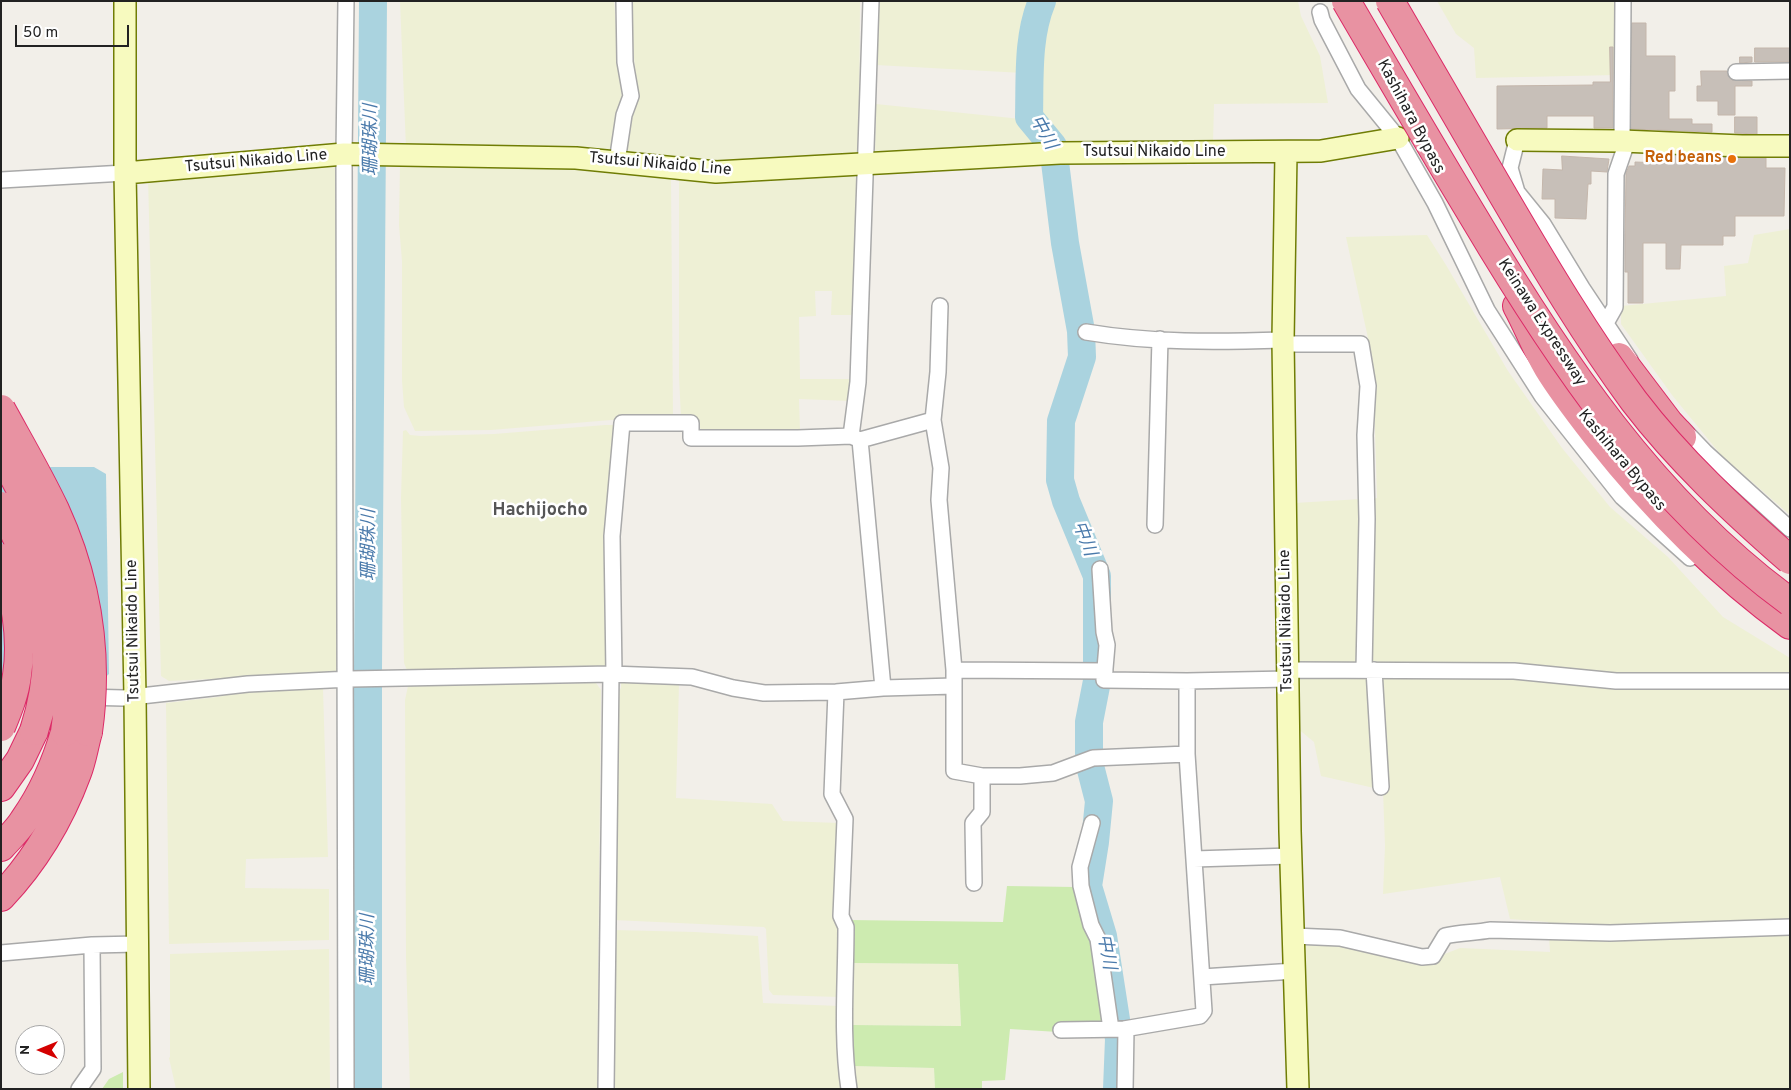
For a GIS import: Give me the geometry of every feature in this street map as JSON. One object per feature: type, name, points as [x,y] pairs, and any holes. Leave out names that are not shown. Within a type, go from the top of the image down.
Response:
[{"type":"highway","name":"Keinawa Expressway","points":[[1348,1],[1516,289],[1560,356],[1614,428],[1666,490],[1722,546],[1790,602]]},
{"type":"highway","name":"Kashihara Bypass","points":[[1348,1],[1419,136],[1519,310],[1548,368],[1625,471],[1669,518],[1716,565],[1769,610],[1790,625]]},
{"type":"highway","name":"Keinawa Expressway","points":[[1391,1],[1585,332],[1635,402],[1687,464],[1744,520],[1790,560]]},
{"type":"highway","points":[[1435,79],[1537,264],[1596,325],[1669,423],[1717,476],[1768,525],[1790,542]]},
{"type":"highway","points":[[1,409],[54,509],[72,552],[90,625],[93,668],[92,702],[76,732],[58,755],[42,791],[24,821],[1,847]]},
{"type":"highway","points":[[1,453],[27,500],[44,539],[66,606],[71,638],[71,670],[78,772],[62,809],[43,844],[18,878],[1,897]]},
{"type":"highway","points":[[1,506],[22,544],[36,582],[48,645],[47,677],[43,704],[34,731],[20,760],[1,787]]},
{"type":"highway","points":[[1,558],[7,573],[15,608],[18,641],[17,675],[11,703],[1,727]]},
{"type":"main road","name":"Tsutsui Nikaido Line","points":[[125,1],[125,173],[135,696],[139,1089]]},
{"type":"main road","name":"Tsutsui Nikaido Line","points":[[125,173],[346,154],[576,158],[716,172],[1054,153],[1321,151],[1398,138]]},
{"type":"main road","points":[[1517,140],[1790,146]]},
{"type":"main road","name":"Tsutsui Nikaido Line","points":[[1286,152],[1283,342],[1291,856],[1298,1089]]},
{"type":"street","points":[[346,1],[346,613],[348,680],[346,1089]]},
{"type":"street","points":[[617,162],[624,115],[631,96],[625,62],[624,1]]},
{"type":"street","points":[[871,1],[856,438],[884,688]]},
{"type":"street","points":[[1606,323],[1614,307],[1616,174],[1624,142],[1623,1]]},
{"type":"street","points":[[1320,12],[1322,20],[1358,89],[1398,138],[1435,203],[1487,310],[1542,396],[1622,497],[1736,599],[1790,640]]},
{"type":"street","points":[[1736,72],[1790,71]]},
{"type":"street","points":[[1517,140],[1510,168],[1517,192],[1543,224],[1582,288],[1643,379],[1685,432],[1712,459],[1790,529]]},
{"type":"street","points":[[1,180],[125,173]]},
{"type":"street","points":[[940,306],[938,372],[933,420],[941,468],[939,500],[954,670],[954,771],[982,776],[1020,776],[1053,773],[1088,760],[1187,754]]},
{"type":"street","points":[[1086,332],[1109,336],[1205,342],[1361,344],[1368,386],[1365,435],[1369,670],[1381,787]]},
{"type":"street","points":[[1155,525],[1160,339]]},
{"type":"street","points":[[606,1089],[612,536],[622,423],[691,424],[691,438],[856,438],[933,420]]},
{"type":"street","points":[[1098,671],[1107,645],[1104,632],[1100,569]]},
{"type":"street","points":[[954,670],[1098,671]]},
{"type":"street","points":[[1098,671],[1104,680],[1187,682],[1369,670],[1514,671],[1616,681],[1790,681]]},
{"type":"street","points":[[1,697],[135,696],[248,684],[612,674],[692,677],[733,688],[764,692],[836,692],[884,688],[954,686]]},
{"type":"street","points":[[1061,1030],[1120,1029],[1200,1016],[1204,1011],[1187,754],[1187,682]]},
{"type":"street","points":[[836,692],[832,794],[845,819],[841,916],[846,927],[845,1024],[846,1068],[849,1089]]},
{"type":"street","points":[[974,883],[972,823],[982,812],[982,776]]},
{"type":"street","points":[[1092,823],[1080,867],[1081,886],[1091,925],[1098,939],[1120,1029],[1125,1089]]},
{"type":"street","points":[[1194,859],[1291,856]]},
{"type":"street","points":[[1294,936],[1340,938],[1422,957],[1433,956],[1446,936],[1490,930],[1610,933],[1790,927]]},
{"type":"street","points":[[1,953],[92,945],[138,944]]},
{"type":"street","points":[[79,1089],[93,1069],[92,945]]},
{"type":"street","points":[[1202,977],[1295,971]]},
{"type":"green space","points":[[400,1],[614,1],[622,98],[611,153],[501,145],[494,148],[406,148]]},
{"type":"green space","points":[[629,1],[860,1],[859,150],[855,158],[673,163],[626,156],[637,91]]},
{"type":"green space","points":[[878,1],[1033,1],[1027,16],[1023,73],[876,65]]},
{"type":"green space","points":[[1046,1],[1298,1],[1301,16],[1320,56],[1328,103],[1214,104],[1213,143],[1064,144],[1033,109],[1039,23]]},
{"type":"green space","points":[[1437,1],[1617,1],[1617,75],[1476,78],[1474,48],[1456,34]]},
{"type":"green space","points":[[876,104],[1021,119],[1026,128],[1043,147],[875,155]]},
{"type":"green space","points":[[340,162],[339,667],[337,673],[169,681],[161,676],[148,177]]},
{"type":"green space","points":[[400,164],[591,164],[671,178],[673,418],[623,419],[491,430],[415,431],[404,407],[402,381],[402,261],[399,225]]},
{"type":"green space","points":[[851,173],[856,178],[855,315],[831,315],[832,291],[815,291],[816,316],[799,317],[800,379],[854,379],[850,401],[799,399],[800,431],[708,433],[681,417],[679,377],[679,179],[755,178]]},
{"type":"green space","points":[[1790,229],[1790,515],[1721,455],[1672,395],[1621,324],[1621,306],[1726,296],[1724,266],[1748,263],[1754,235]]},
{"type":"green space","points":[[1427,235],[1508,371],[1562,448],[1610,507],[1668,557],[1723,617],[1790,658],[1790,1089],[1304,1089],[1300,941],[1330,942],[1427,961],[1460,948],[1550,952],[1548,922],[1510,919],[1500,877],[1383,894],[1385,846],[1383,790],[1321,776],[1314,742],[1297,728],[1295,503],[1377,498],[1373,361],[1346,237]]},
{"type":"green space","points":[[615,425],[610,667],[408,673],[404,663],[401,498],[403,431],[406,430],[410,435],[421,436],[494,434]]},
{"type":"green space","points":[[621,682],[679,684],[676,798],[772,804],[783,821],[839,823],[839,997],[773,995],[769,990],[766,929],[764,927],[614,920],[617,694],[621,688]]},
{"type":"green space","points":[[596,683],[601,690],[597,1089],[410,1089],[406,957],[405,700],[408,686]]},
{"type":"green space","points":[[323,688],[328,857],[246,859],[245,888],[329,889],[329,940],[169,944],[166,703],[218,697],[233,693]]},
{"type":"green space","points":[[1007,886],[1075,887],[1094,953],[1103,1023],[1058,1032],[1010,1029],[1005,1080],[982,1081],[982,1089],[935,1089],[934,1068],[852,1066],[852,1025],[961,1026],[958,964],[852,963],[849,920],[1003,922]]},
{"type":"green space","points":[[613,930],[758,936],[763,1003],[840,1006],[846,1089],[612,1089]]},
{"type":"green space","points":[[329,949],[330,1089],[176,1089],[169,1058],[170,954]]},
{"type":"green space","points":[[852,963],[958,964],[961,1026],[852,1025]]},
{"type":"green space","points":[[852,1066],[934,1068],[935,1089],[856,1089]]},
{"type":"green space","points":[[123,1072],[123,1089],[102,1089],[109,1079]]},
{"type":"water","points":[[1,467],[94,467],[106,474],[109,674],[99,683],[1,683]]},
{"type":"building","points":[[1632,23],[1646,23],[1646,56],[1675,56],[1675,91],[1669,91],[1669,119],[1692,119],[1692,124],[1712,124],[1712,132],[1631,129]]},
{"type":"building","points":[[1610,47],[1613,47],[1613,128],[1594,128],[1594,116],[1547,116],[1547,128],[1497,129],[1497,86],[1593,85],[1593,82],[1610,82]]},
{"type":"building","points":[[1755,48],[1790,48],[1790,62],[1755,62]]},
{"type":"building","points":[[1740,57],[1752,57],[1752,62],[1740,63]]},
{"type":"building","points":[[1701,71],[1727,71],[1728,76],[1732,80],[1752,81],[1752,86],[1735,86],[1735,115],[1718,115],[1718,101],[1697,101],[1697,86],[1701,86]]},
{"type":"building","points":[[1735,117],[1757,117],[1757,134],[1735,133]]},
{"type":"building","points":[[1663,155],[1766,158],[1766,168],[1785,168],[1784,216],[1735,216],[1735,236],[1723,236],[1723,245],[1681,245],[1680,269],[1666,269],[1666,243],[1643,243],[1643,303],[1628,303],[1628,272],[1625,272],[1626,173],[1629,166],[1635,166],[1635,162],[1663,163]]},
{"type":"building","points":[[1562,156],[1609,159],[1607,172],[1591,171],[1591,184],[1588,184],[1586,219],[1555,218],[1555,199],[1542,199],[1543,169],[1562,170]]},
{"type":"waterway","name":"珊瑚珠川","points":[[368,1089],[368,668],[373,1]]},
{"type":"waterway","name":"中川","points":[[1042,1],[1037,15],[1032,44],[1029,117],[1053,146],[1065,243],[1081,331],[1082,357],[1061,421],[1060,480],[1066,501],[1097,576],[1097,681],[1089,722],[1089,762],[1099,801],[1088,886],[1103,936],[1119,1039],[1117,1089]]},
{"type":"place","name":"Red beans","points":[[1732,159]]},
{"type":"district","name":"Hachijocho","points":[[540,511]]}]
